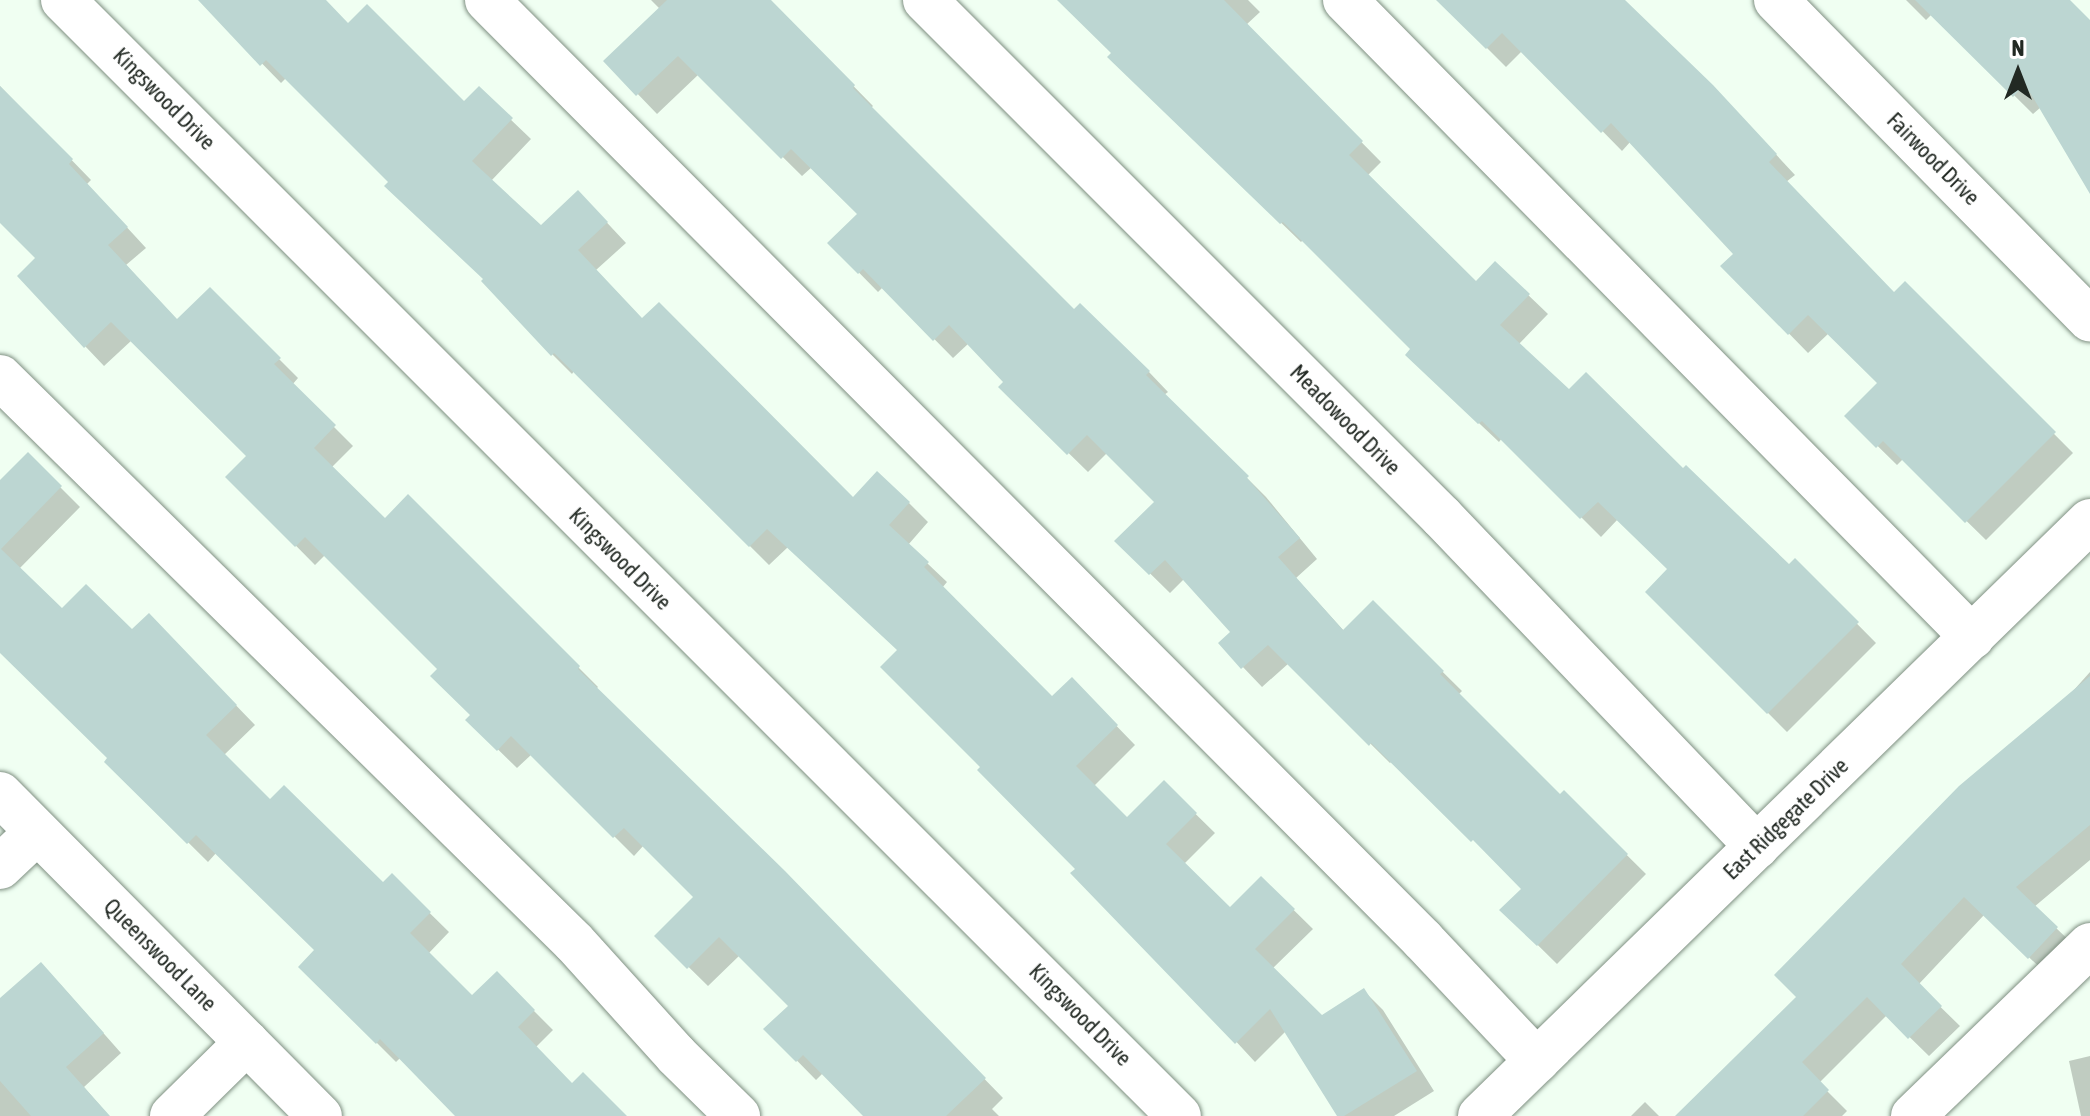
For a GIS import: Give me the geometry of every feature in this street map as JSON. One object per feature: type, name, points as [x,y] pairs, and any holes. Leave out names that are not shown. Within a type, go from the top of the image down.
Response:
[{"type":"street","name":"Kingswood Drive","points":[[63,0],[1179,1116]]},
{"type":"street","points":[[487,0],[1423,940],[1537,1061]]},
{"type":"street","name":"Meadowood Drive","points":[[925,0],[1442,517],[1757,847]]},
{"type":"street","points":[[1345,0],[1972,637]]},
{"type":"street","name":"Fairwood Drive","points":[[1776,0],[2090,319]]},
{"type":"street","points":[[0,377],[574,942],[676,1055],[738,1116]]},
{"type":"street","name":"East Ridgegate Drive","points":[[1480,1116],[2090,521]]},
{"type":"street","name":"Queenswood Lane","points":[[0,794],[320,1116]]},
{"type":"street","points":[[0,867],[37,832]]},
{"type":"street","points":[[1913,1116],[2090,945]]},
{"type":"street","points":[[172,1116],[247,1042]]},
{"type":"building","points":[[198,0],[326,0],[348,23],[367,4],[464,101],[479,86],[513,118],[472,161],[541,225],[578,190],[608,222],[578,250],[642,318],[659,302],[853,497],[877,471],[910,502],[889,525],[929,562],[924,567],[1052,696],[1072,677],[1118,725],[1076,766],[1127,817],[1164,780],[1197,813],[1166,844],[1230,907],[1261,876],[1295,909],[1255,949],[1322,1015],[1364,988],[1417,1071],[1344,1116],[1337,1116],[1270,1009],[1235,1044],[1070,873],[1075,869],[977,770],[980,767],[880,667],[897,650],[767,529],[749,547],[554,353],[551,356],[481,281],[483,279],[384,186],[388,182],[266,60],[260,66]]},
{"type":"building","points":[[667,0],[771,0],[855,85],[853,88],[1074,309],[1080,303],[1150,371],[1146,375],[1249,476],[1247,478],[1300,538],[1278,557],[1343,630],[1373,600],[1444,671],[1440,674],[1560,794],[1564,790],[1628,854],[1537,946],[1499,910],[1521,889],[1473,840],[1471,842],[1371,743],[1369,746],[1268,645],[1241,669],[1218,643],[1230,632],[1165,560],[1149,575],[1114,541],[1154,502],[1087,435],[1067,455],[998,387],[1003,382],[949,325],[933,341],[863,269],[858,274],[827,243],[857,214],[791,149],[781,159],[678,56],[636,96],[603,61]]},
{"type":"building","points":[[1057,0],[1224,0],[1363,141],[1349,155],[1476,281],[1495,261],[1530,294],[1500,325],[1569,389],[1586,372],[1683,468],[1686,465],[1789,564],[1795,558],[1859,622],[1767,714],[1645,592],[1667,569],[1598,502],[1580,519],[1482,421],[1478,424],[1405,355],[1410,349],[1283,222],[1280,224],[1107,57],[1111,53]]},
{"type":"building","points":[[1436,0],[1625,0],[1713,85],[1777,154],[1769,162],[1894,292],[1905,281],[2056,432],[1965,523],[1883,441],[1876,448],[1844,416],[1877,383],[1808,315],[1788,335],[1720,266],[1733,254],[1611,123],[1601,133],[1502,33],[1486,49]]},
{"type":"building","points":[[1915,0],[2070,0],[2090,20],[2090,194],[2025,84],[2013,97]]},
{"type":"building","points":[[0,86],[73,159],[69,164],[128,227],[108,245],[177,319],[210,287],[281,358],[274,364],[336,425],[314,448],[385,518],[408,494],[580,666],[578,669],[785,871],[986,1078],[946,1116],[863,1116],[803,1055],[796,1062],[763,1029],[788,1006],[719,937],[687,969],[654,936],[693,897],[624,828],[613,838],[511,736],[497,751],[465,720],[470,715],[430,676],[437,669],[305,537],[295,547],[225,477],[246,456],[111,322],[84,348],[17,276],[35,258],[0,223]]},
{"type":"building","points":[[28,452],[62,486],[1,549],[62,608],[86,584],[132,629],[149,613],[237,705],[206,735],[270,799],[284,785],[383,882],[392,873],[431,912],[410,933],[472,995],[497,971],[535,1010],[518,1027],[572,1083],[583,1072],[627,1116],[455,1116],[380,1039],[376,1044],[298,967],[314,950],[196,835],[187,844],[104,762],[107,758],[0,653],[0,480]]},
{"type":"building","points":[[2090,676],[2090,825],[2016,887],[2058,927],[2028,959],[1964,897],[1901,964],[1942,1006],[1908,1039],[1867,997],[1802,1062],[1829,1090],[1803,1116],[1675,1116],[1796,997],[1774,975],[1959,786]]},
{"type":"building","points":[[41,962],[104,1033],[66,1067],[110,1116],[31,1116],[0,1081],[0,998]]}]
